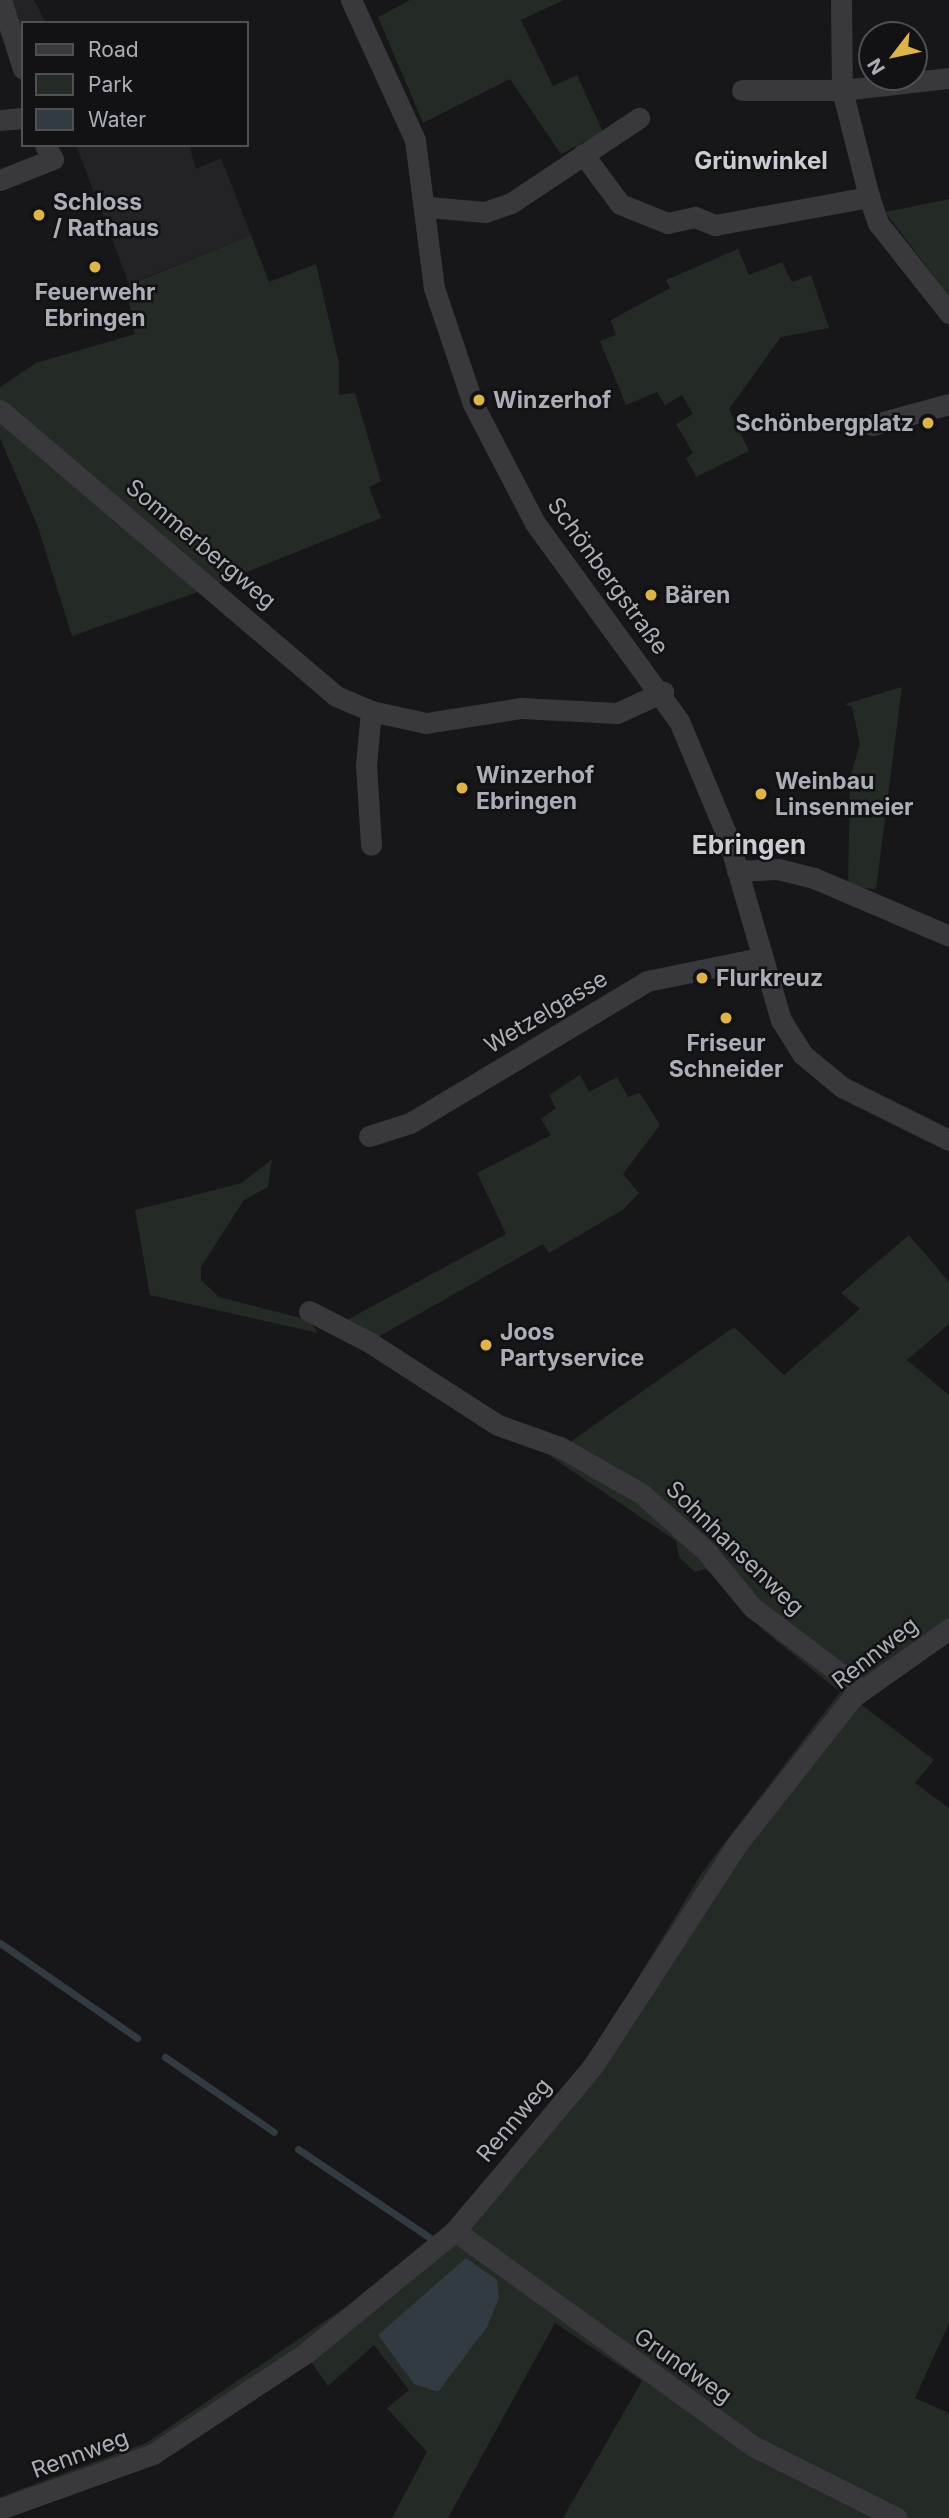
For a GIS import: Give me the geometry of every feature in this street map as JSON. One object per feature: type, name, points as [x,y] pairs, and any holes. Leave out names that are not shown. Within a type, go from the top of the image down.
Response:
[{"type":"street","points":[[1,0],[21,63]]},
{"type":"street","name":"Schönbergstraße","points":[[351,0],[415,140],[428,207],[443,326],[502,465],[556,554],[663,692],[698,765],[737,871],[772,1000],[802,1055],[860,1099],[949,1140]]},
{"type":"street","points":[[841,0],[842,90],[869,197],[878,223],[949,313]]},
{"type":"street","points":[[743,90],[842,90],[949,78]]},
{"type":"street","points":[[0,120],[21,118]]},
{"type":"street","points":[[428,207],[485,212],[511,203],[639,118]]},
{"type":"street","points":[[0,180],[53,159],[46,147]]},
{"type":"street","points":[[583,154],[620,204],[667,223],[695,217],[715,225],[869,197]]},
{"type":"street","points":[[872,425],[949,404]]},
{"type":"street","name":"Sommerbergweg","points":[[0,410],[337,696],[371,711],[426,723],[521,708],[617,713],[663,692]]},
{"type":"street","points":[[371,711],[366,765],[371,845]]},
{"type":"street","points":[[737,871],[778,869],[814,878],[949,936]]},
{"type":"street","name":"Wetzelgasse","points":[[369,1136],[410,1123],[647,981],[760,958]]},
{"type":"street","name":"Sohnhansenweg","points":[[309,1311],[369,1342],[498,1425],[560,1447],[642,1494],[706,1551],[752,1607],[862,1690]]},
{"type":"street","name":"Rennweg","points":[[0,2510],[153,2454],[307,2352],[455,2231],[593,2066],[738,1843],[862,1690],[949,1629]]},
{"type":"street","name":"Grundweg","points":[[455,2231],[752,2446],[897,2518]]},
{"type":"shaded area","points":[[10,0],[34,0],[45,21],[21,21],[21,37]]},
{"type":"shaded area","points":[[77,147],[190,147],[196,169],[221,158],[251,235],[129,284]]},
{"type":"green space","points":[[410,0],[564,0],[521,20],[553,86],[577,75],[603,132],[561,154],[510,79],[423,123],[378,17]]},
{"type":"green space","points":[[949,199],[949,296],[885,212]]},
{"type":"green space","points":[[251,235],[269,282],[316,264],[339,363],[339,395],[355,393],[381,481],[369,487],[381,518],[219,583],[359,715],[198,592],[72,636],[38,527],[0,438],[0,387],[36,363],[135,334],[126,286]]},
{"type":"green space","points":[[738,249],[749,275],[782,262],[792,282],[811,275],[829,328],[781,337],[729,409],[749,451],[696,477],[686,458],[693,453],[676,424],[693,414],[682,395],[665,405],[657,392],[626,405],[600,341],[616,335],[611,320],[670,288],[666,280]]},
{"type":"green space","points":[[902,687],[876,889],[848,887],[850,778],[860,744],[852,707],[845,704]]},
{"type":"green space","points":[[580,1075],[589,1092],[617,1077],[628,1097],[640,1093],[660,1125],[623,1174],[639,1193],[624,1209],[549,1253],[543,1244],[378,1337],[347,1320],[506,1234],[477,1173],[551,1135],[541,1119],[556,1108],[549,1095]]},
{"type":"green space","points":[[272,1159],[268,1187],[244,1200],[201,1267],[201,1280],[219,1297],[309,1320],[318,1333],[150,1295],[135,1210],[242,1183]]},
{"type":"green space","points":[[909,1235],[949,1282],[949,1324],[907,1360],[949,1395],[949,1619],[857,1701],[934,1760],[915,1783],[949,1808],[949,2323],[915,2398],[949,2413],[949,2518],[563,2518],[642,2381],[555,2323],[448,2518],[392,2518],[427,2452],[387,2408],[409,2390],[374,2345],[328,2386],[309,2359],[159,2463],[0,2517],[0,2497],[146,2443],[347,2306],[446,2225],[588,2060],[703,1871],[840,1692],[763,1630],[721,1581],[705,1569],[695,1572],[679,1557],[676,1541],[550,1456],[734,1327],[784,1375],[860,1309],[841,1293]]},
{"type":"water","points":[[466,2258],[497,2280],[499,2298],[487,2327],[438,2392],[414,2384],[378,2335]]},
{"type":"waterway","points":[[0,1943],[137,2038]]},
{"type":"waterway","points":[[165,2057],[274,2132]]},
{"type":"waterway","points":[[298,2149],[432,2239]]},
{"type":"place","name":"Schloss / Rathaus","points":[[39,215]]},
{"type":"place","name":"Feuerwehr Ebringen","points":[[95,267]]},
{"type":"place","name":"Winzerhof","points":[[479,400]]},
{"type":"place","name":"Schönbergplatz","points":[[928,423]]},
{"type":"place","name":"Bären","points":[[651,595]]},
{"type":"place","name":"Winzerhof Ebringen","points":[[462,788]]},
{"type":"place","name":"Weinbau Linsenmeier","points":[[761,794]]},
{"type":"place","name":"Flurkreuz","points":[[702,978]]},
{"type":"place","name":"Friseur Schneider","points":[[726,1018]]},
{"type":"place","name":"Joos Partyservice","points":[[486,1345]]},
{"type":"district","name":"Grünwinkel","points":[[761,161]]},
{"type":"district","name":"Ebringen","points":[[749,845]]}]
